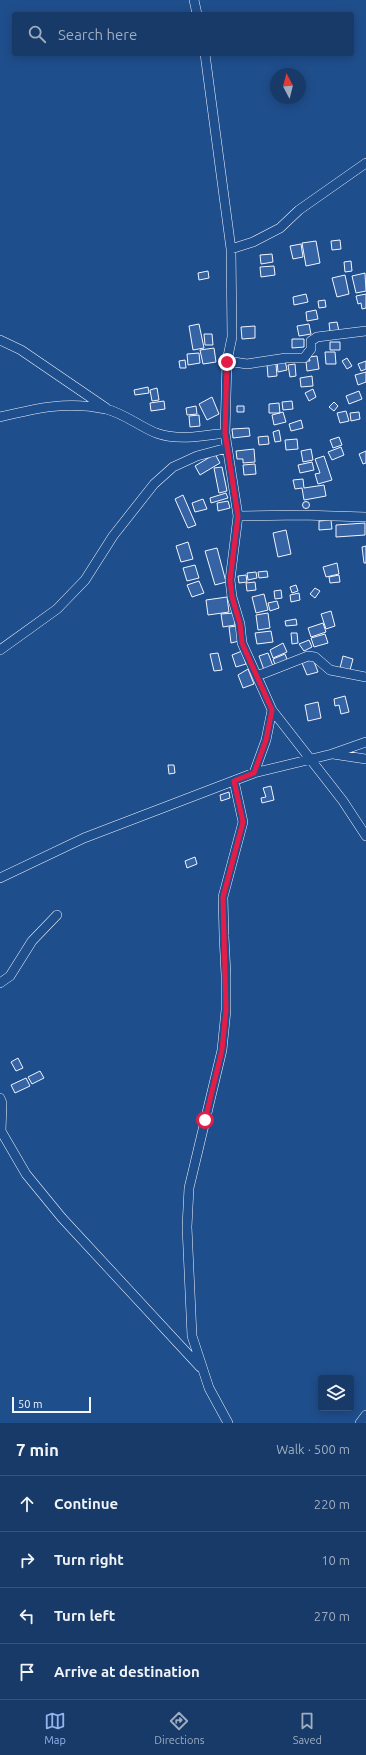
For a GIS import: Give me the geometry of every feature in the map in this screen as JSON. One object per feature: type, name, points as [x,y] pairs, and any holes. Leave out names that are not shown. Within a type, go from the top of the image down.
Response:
[{"type":"street","points":[[194,0],[197,12]]},
{"type":"street","points":[[205,56],[231,249],[232,337],[227,362],[225,433],[238,516],[230,580],[232,597],[240,624],[242,643],[272,710],[343,801],[366,836]]},
{"type":"street","points":[[231,249],[253,242],[280,228],[299,210],[366,163]]},
{"type":"street","points":[[227,362],[247,364],[286,358],[304,358],[311,349],[312,341],[317,337],[366,331]]},
{"type":"street","points":[[0,340],[21,350],[107,409],[156,433],[169,436],[198,437],[225,433]]},
{"type":"street","points":[[0,417],[44,406],[72,405],[107,409]]},
{"type":"street","points":[[0,650],[57,609],[85,580],[113,536],[154,484],[173,467],[197,456],[227,448]]},
{"type":"street","points":[[238,516],[302,515],[366,517]]},
{"type":"street","points":[[256,676],[308,656],[315,657],[330,670],[366,677]]},
{"type":"street","points":[[254,773],[266,740],[272,710]]},
{"type":"street","points":[[0,878],[84,838],[254,773],[332,754],[366,742]]},
{"type":"street","points":[[332,754],[366,759]]},
{"type":"street","points":[[228,1423],[208,1388],[192,1336],[187,1226],[189,1188],[222,1050],[226,1010],[223,897],[243,822],[234,781]]},
{"type":"street","points":[[0,983],[10,976],[32,941],[57,915]]},
{"type":"street","points":[[0,1098],[2,1103],[1,1131],[26,1174],[62,1218],[201,1368]]},
{"type":"street","points":[[360,1423],[366,1416]]},
{"type":"building","points":[[340,240],[341,249],[332,250],[331,241]]},
{"type":"building","points":[[316,241],[320,263],[306,266],[302,243]]},
{"type":"building","points":[[301,244],[303,257],[293,259],[290,246]]},
{"type":"building","points":[[272,254],[273,262],[261,264],[260,255]]},
{"type":"building","points":[[351,261],[352,271],[345,272],[344,262]]},
{"type":"building","points":[[274,266],[275,275],[261,277],[260,267]]},
{"type":"building","points":[[208,271],[209,278],[199,280],[198,273]]},
{"type":"building","points":[[365,273],[366,291],[356,293],[352,276]]},
{"type":"building","points":[[345,275],[349,294],[337,297],[332,278]]},
{"type":"building","points":[[306,294],[308,302],[294,305],[293,297]]},
{"type":"building","points":[[366,294],[366,308],[362,309],[361,303],[358,304],[356,296]]},
{"type":"building","points":[[325,300],[326,307],[319,308],[318,301]]},
{"type":"building","points":[[316,310],[318,319],[307,321],[306,312]]},
{"type":"building","points":[[337,322],[339,331],[330,332],[329,323]]},
{"type":"building","points":[[199,324],[204,348],[193,350],[189,326]]},
{"type":"building","points":[[309,324],[311,334],[299,336],[297,326]]},
{"type":"building","points":[[255,326],[255,338],[242,339],[241,327]]},
{"type":"building","points":[[204,334],[212,334],[213,345],[205,345]]},
{"type":"building","points":[[292,339],[304,339],[304,347],[292,348]]},
{"type":"building","points":[[330,342],[340,342],[340,350],[330,350]]},
{"type":"building","points":[[214,348],[216,362],[203,364],[200,350]]},
{"type":"building","points":[[325,352],[335,352],[336,364],[326,364]]},
{"type":"building","points":[[199,353],[200,363],[188,365],[187,354]]},
{"type":"building","points":[[317,356],[319,369],[307,371],[306,361],[310,361],[309,357]]},
{"type":"building","points":[[347,358],[352,366],[347,369],[342,361]]},
{"type":"building","points":[[185,360],[186,368],[180,368],[179,361]]},
{"type":"building","points":[[285,360],[287,370],[278,372],[277,361]]},
{"type":"building","points":[[366,361],[366,369],[361,371],[358,364]]},
{"type":"building","points":[[267,364],[276,364],[277,376],[268,377]]},
{"type":"building","points":[[295,364],[296,376],[290,377],[288,365]]},
{"type":"building","points":[[366,372],[366,382],[358,385],[355,375]]},
{"type":"building","points":[[312,376],[313,386],[301,387],[300,378]]},
{"type":"building","points":[[148,387],[149,393],[135,395],[134,390]]},
{"type":"building","points":[[157,388],[159,400],[152,401],[150,390]]},
{"type":"building","points":[[313,389],[316,397],[309,401],[305,393]]},
{"type":"building","points":[[359,391],[362,399],[349,404],[346,396]]},
{"type":"building","points":[[212,397],[219,414],[207,420],[199,404]]},
{"type":"building","points":[[164,401],[165,409],[151,411],[150,403]]},
{"type":"building","points":[[292,401],[293,409],[283,410],[282,402]]},
{"type":"building","points":[[334,402],[338,406],[334,411],[329,407]]},
{"type":"building","points":[[279,403],[280,413],[269,413],[269,404]]},
{"type":"building","points":[[196,406],[197,414],[187,415],[186,408]]},
{"type":"building","points":[[237,406],[244,406],[244,412],[237,412]]},
{"type":"building","points":[[346,411],[349,421],[340,423],[337,413]]},
{"type":"building","points":[[283,412],[286,422],[274,425],[272,415]]},
{"type":"building","points":[[359,412],[360,419],[351,421],[350,413]]},
{"type":"building","points":[[199,415],[200,426],[190,427],[189,416]]},
{"type":"building","points":[[301,420],[303,428],[291,431],[289,424]]},
{"type":"building","points":[[249,428],[250,436],[233,438],[232,429]]},
{"type":"building","points":[[279,430],[281,441],[275,442],[273,432]]},
{"type":"building","points":[[268,436],[269,444],[259,445],[258,437]]},
{"type":"building","points":[[339,437],[342,445],[333,448],[330,440]]},
{"type":"building","points":[[297,439],[298,449],[286,450],[285,440]]},
{"type":"building","points":[[341,447],[344,455],[332,460],[328,452]]},
{"type":"building","points":[[254,449],[255,462],[243,463],[243,459],[237,459],[236,451]]},
{"type":"building","points":[[311,449],[313,460],[303,462],[301,451]]},
{"type":"building","points":[[366,451],[366,463],[363,464],[359,454]]},
{"type":"building","points":[[215,454],[220,463],[200,475],[195,466]]},
{"type":"building","points":[[324,456],[332,480],[318,484],[315,474],[320,473],[315,459]]},
{"type":"building","points":[[312,462],[314,470],[300,473],[298,465]]},
{"type":"building","points":[[255,464],[256,474],[244,475],[243,465]]},
{"type":"building","points":[[222,467],[227,491],[219,493],[214,468]]},
{"type":"building","points":[[303,479],[304,488],[324,485],[326,496],[304,500],[302,488],[295,489],[293,480]]},
{"type":"building","points":[[226,493],[228,498],[211,503],[210,498]]},
{"type":"building","points":[[183,495],[196,525],[188,528],[175,499]]},
{"type":"building","points":[[203,499],[207,509],[195,512],[192,503]]},
{"type":"building","points":[[228,501],[230,508],[218,511],[217,503]]},
{"type":"building","points":[[306,501],[309,502],[309,508],[306,509],[303,508],[302,505],[303,502]]},
{"type":"building","points":[[331,520],[332,529],[319,530],[319,521]]},
{"type":"building","points":[[365,523],[365,535],[336,537],[336,525]]},
{"type":"building","points":[[286,530],[291,554],[278,557],[273,533]]},
{"type":"building","points":[[188,542],[193,559],[181,562],[176,546]]},
{"type":"building","points":[[366,546],[366,563],[364,563],[362,547]]},
{"type":"building","points":[[217,548],[226,582],[215,585],[205,551]]},
{"type":"building","points":[[337,563],[339,574],[326,577],[323,567]]},
{"type":"building","points":[[195,565],[199,578],[187,581],[183,568]]},
{"type":"building","points":[[267,571],[268,577],[259,578],[258,572]]},
{"type":"building","points":[[256,572],[257,578],[248,580],[247,573]]},
{"type":"building","points":[[246,575],[247,582],[239,583],[238,576]]},
{"type":"building","points":[[339,575],[340,582],[330,583],[329,577]]},
{"type":"building","points":[[199,581],[204,593],[192,597],[187,585]]},
{"type":"building","points":[[255,582],[256,590],[247,591],[246,583]]},
{"type":"building","points":[[296,585],[298,591],[292,593],[290,587]]},
{"type":"building","points":[[315,588],[320,591],[315,598],[310,594]]},
{"type":"building","points":[[281,590],[282,598],[275,599],[274,591]]},
{"type":"building","points":[[299,593],[300,600],[291,602],[290,595]]},
{"type":"building","points":[[264,594],[268,610],[256,613],[252,597]]},
{"type":"building","points":[[227,597],[229,612],[208,615],[206,600]]},
{"type":"building","points":[[277,601],[279,608],[270,611],[268,603]]},
{"type":"building","points":[[331,611],[335,626],[326,629],[321,614]]},
{"type":"building","points":[[234,613],[235,625],[223,627],[221,614]]},
{"type":"building","points":[[268,613],[270,628],[258,630],[256,615]]},
{"type":"building","points":[[296,619],[297,625],[286,626],[285,621]]},
{"type":"building","points":[[323,623],[326,632],[311,637],[308,628]]},
{"type":"building","points":[[237,626],[239,641],[231,643],[229,627]]},
{"type":"building","points":[[271,631],[273,642],[257,644],[255,633]]},
{"type":"building","points":[[291,633],[297,633],[298,643],[292,644]]},
{"type":"building","points":[[325,634],[328,643],[314,647],[311,638]]},
{"type":"building","points":[[309,640],[312,647],[304,651],[299,644]]},
{"type":"building","points":[[283,643],[287,652],[273,658],[270,650]]},
{"type":"building","points":[[242,651],[246,664],[236,667],[232,655]]},
{"type":"building","points":[[218,653],[222,670],[214,671],[210,654]]},
{"type":"building","points":[[268,653],[273,666],[264,670],[259,656]]},
{"type":"building","points":[[285,654],[288,662],[276,667],[273,659]]},
{"type":"building","points":[[343,656],[353,659],[350,670],[340,668]]},
{"type":"building","points":[[313,659],[318,672],[307,675],[302,663]]},
{"type":"building","points":[[248,669],[254,684],[243,688],[238,675]]},
{"type":"building","points":[[345,696],[349,712],[341,714],[339,705],[335,706],[334,699]]},
{"type":"building","points":[[318,702],[321,718],[308,721],[305,705]]},
{"type":"building","points":[[168,765],[174,765],[175,773],[169,774]]},
{"type":"building","points":[[271,786],[274,800],[262,803],[261,798],[266,797],[263,788]]},
{"type":"building","points":[[229,792],[230,798],[221,801],[220,795]]},
{"type":"building","points":[[195,857],[197,864],[187,868],[185,861]]},
{"type":"building","points":[[18,1058],[23,1068],[16,1071],[11,1062]]},
{"type":"building","points":[[40,1071],[44,1078],[32,1084],[28,1077]]},
{"type":"building","points":[[26,1078],[30,1086],[15,1093],[11,1085]]},
{"type":"route","points":[[205,1120],[222,1050],[226,1010],[223,897],[235,847],[243,822],[234,781],[254,773],[266,740],[272,710],[242,643],[240,624],[232,597],[230,580],[238,516],[225,433],[227,362]]}]
